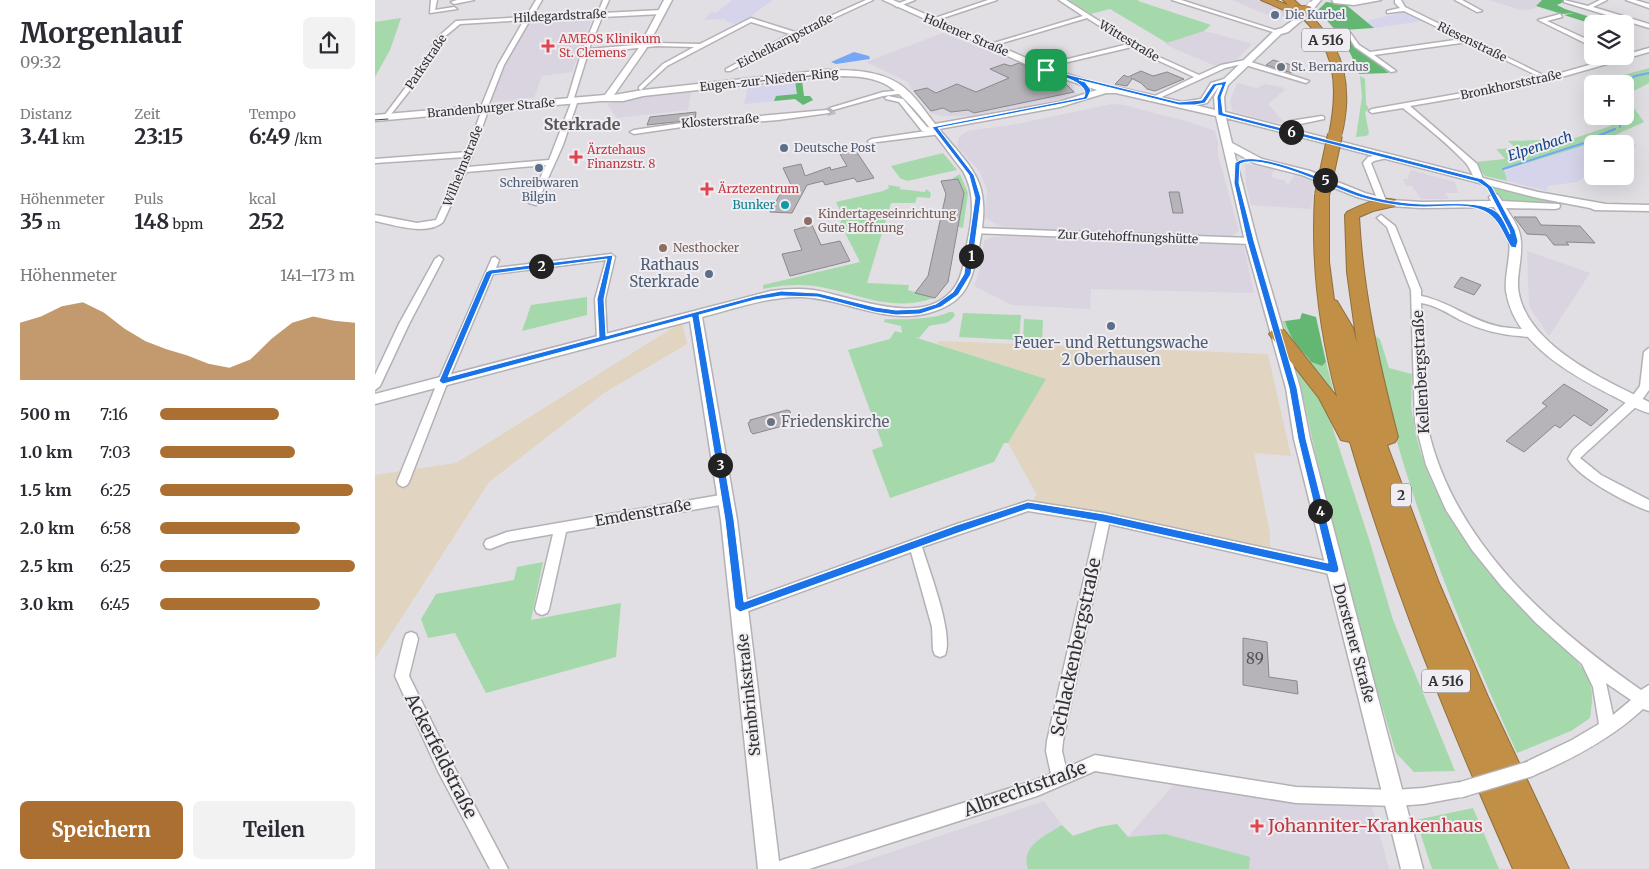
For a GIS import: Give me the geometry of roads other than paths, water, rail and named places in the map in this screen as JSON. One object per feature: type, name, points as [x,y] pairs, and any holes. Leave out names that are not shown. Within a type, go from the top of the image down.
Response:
[{"type":"highway","points":[[1266,0],[1305,6]]},
{"type":"highway","name":"A 516","points":[[1288,0],[1305,15],[1326,40],[1338,65],[1342,92],[1322,195],[1319,247],[1323,290],[1337,362],[1374,488],[1429,639],[1481,763],[1529,869]]},
{"type":"highway","name":"A 516","points":[[1305,6],[1331,34],[1343,53],[1351,75],[1342,92]]},
{"type":"highway","name":"2","points":[[1384,207],[1369,207],[1352,215],[1354,261],[1359,311],[1371,372],[1390,443],[1413,546]]},
{"type":"highway","name":"A 516","points":[[1323,290],[1344,328],[1382,461],[1413,546],[1475,698],[1554,869]]},
{"type":"highway","points":[[1278,334],[1326,394],[1339,416],[1374,488]]},
{"type":"main road","points":[[608,98],[643,46],[668,0]]},
{"type":"main road","name":"Holtener Straße","points":[[887,0],[1046,70],[1108,91],[1142,98],[1224,128]]},
{"type":"main road","points":[[1179,104],[1204,102],[1214,85],[1225,82],[1278,32],[1285,30],[1305,6]]},
{"type":"main road","name":"Holtener Straße","points":[[1046,70],[1108,91]]},
{"type":"main road","name":"Eugen-zur-Nieden-Ring","points":[[375,399],[755,298],[792,293],[818,295],[887,312],[910,312],[927,310],[948,300],[959,290],[967,274],[977,219],[978,198],[973,179],[969,170],[933,129],[925,116],[904,92],[891,83],[877,77],[833,72],[643,92],[623,98],[608,98]]},
{"type":"main road","name":"Dorstener Straße","points":[[1225,82],[1219,97],[1220,114],[1236,183],[1293,388],[1302,439],[1334,569],[1412,869]]},
{"type":"main road","points":[[1083,83],[1088,90],[1086,98]]},
{"type":"main road","points":[[933,129],[969,124],[1086,98],[1108,91]]},
{"type":"main road","points":[[925,116],[969,124],[1108,91],[1142,98]]},
{"type":"main road","name":"Brandenburger Straße","points":[[375,118],[608,98]]},
{"type":"main road","name":"Holtener Straße","points":[[1142,98],[1155,98],[1260,124]]},
{"type":"main road","points":[[1191,116],[1214,117],[1220,114]]},
{"type":"main road","points":[[1224,128],[1227,123],[1232,122],[1260,124],[1547,197],[1605,207]]},
{"type":"main road","points":[[951,150],[956,135],[969,124]]},
{"type":"main road","points":[[1227,144],[1258,161]]},
{"type":"main road","points":[[1236,183],[1239,162],[1247,160],[1306,173],[1361,195],[1384,207],[1461,205],[1495,208],[1649,208]]},
{"type":"main road","points":[[1480,180],[1514,247],[1513,293],[1519,311],[1533,333],[1575,367],[1649,408]]},
{"type":"main road","name":"Steinbrinkstraße","points":[[695,314],[726,500],[769,869]]},
{"type":"street","name":"Parkstraße","points":[[434,0],[432,12],[454,9]]},
{"type":"street","points":[[454,1],[471,0]]},
{"type":"street","name":"Wilhelmstraße","points":[[375,218],[422,226],[436,224],[447,207],[470,154],[486,108],[484,107],[501,65],[539,0]]},
{"type":"street","points":[[533,203],[551,162],[573,100],[585,51],[599,13],[606,0]]},
{"type":"street","name":"Eichelkampstraße","points":[[728,70],[795,34],[870,0]]},
{"type":"street","points":[[897,5],[912,0]]},
{"type":"street","points":[[932,20],[994,0]]},
{"type":"street","name":"Wittestraße","points":[[1062,0],[1133,45],[1198,77]]},
{"type":"street","points":[[1175,0],[1278,32]]},
{"type":"street","points":[[1334,2],[1354,3],[1378,0]]},
{"type":"street","name":"Riesenstraße","points":[[1398,0],[1399,5],[1405,9],[1538,74]]},
{"type":"street","points":[[1458,0],[1479,10]]},
{"type":"street","points":[[1569,0],[1566,1],[1649,26]]},
{"type":"street","points":[[1588,8],[1604,0]]},
{"type":"street","points":[[1629,0],[1649,6]]},
{"type":"street","name":"Parkstraße","points":[[386,117],[415,80],[441,37],[458,22],[456,21],[454,1]]},
{"type":"street","points":[[1389,12],[1405,9]]},
{"type":"street","name":"Hildegardstraße","points":[[458,22],[599,13],[662,12]]},
{"type":"street","points":[[989,45],[1089,16]]},
{"type":"street","points":[[1560,16],[1541,20],[1584,41]]},
{"type":"street","points":[[641,88],[665,65],[751,20],[795,34]]},
{"type":"street","points":[[1347,32],[1357,46],[1393,71]]},
{"type":"street","points":[[1369,54],[1467,40]]},
{"type":"street","points":[[585,51],[684,44],[700,46]]},
{"type":"street","points":[[1046,70],[1066,61],[1133,45]]},
{"type":"street","name":"Bronkhorststraße","points":[[1634,53],[1649,50]]},
{"type":"street","points":[[1155,98],[1227,64],[1244,63],[1306,81]]},
{"type":"street","name":"Bronkhorststraße","points":[[1372,111],[1537,82],[1591,65]]},
{"type":"street","name":"Klosterstraße","points":[[634,132],[670,124],[807,114],[891,98],[904,92]]},
{"type":"street","name":"Klosterstraße","points":[[830,110],[883,94],[904,92]]},
{"type":"street","name":"Eugen-zur-Nieden-Ring","points":[[891,98],[901,100],[933,129]]},
{"type":"street","points":[[1405,106],[1464,156],[1473,166],[1480,180]]},
{"type":"street","points":[[1288,131],[1293,123],[1323,118]]},
{"type":"street","points":[[933,129],[873,142],[883,136],[933,129]]},
{"type":"street","points":[[375,161],[470,154]]},
{"type":"street","name":"Kellenbergstraße","points":[[1383,156],[1371,159],[1367,163],[1416,290],[1421,422],[1427,454],[1443,490],[1462,525],[1492,565],[1531,608],[1585,658],[1647,698]]},
{"type":"street","points":[[462,170],[551,162]]},
{"type":"street","name":"Zur Gutehoffnungshütte","points":[[977,219],[987,226],[1005,232]]},
{"type":"street","name":"Zur Gutehoffnungshütte","points":[[974,237],[1005,232],[1251,241]]},
{"type":"street","points":[[490,272],[611,257],[600,299],[602,339]]},
{"type":"street","points":[[375,386],[439,259]]},
{"type":"street","points":[[403,482],[443,381],[495,260]]},
{"type":"street","points":[[1417,299],[1429,300],[1465,318],[1498,331],[1533,333]]},
{"type":"street","points":[[1649,352],[1646,382],[1635,400],[1574,457],[1575,462],[1588,472],[1649,506]]},
{"type":"street","name":"Emdenstraße","points":[[489,544],[507,537],[726,500]]},
{"type":"street","points":[[740,608],[1022,506],[1104,518],[1334,569]]},
{"type":"street","name":"Schlackenbergstraße","points":[[1060,777],[1054,751],[1055,742],[1104,518]]},
{"type":"street","points":[[543,609],[561,527]]},
{"type":"street","points":[[915,545],[939,626],[940,650]]},
{"type":"street","name":"Ackerfeldstraße","points":[[411,639],[402,676],[444,765],[499,869]]},
{"type":"street","name":"Kellenbergstraße","points":[[1585,658],[1595,674],[1602,691],[1607,728]]},
{"type":"street","name":"Albrechtstraße","points":[[782,869],[1037,788],[1095,763],[1275,793],[1395,798],[1459,790],[1530,769],[1573,749],[1607,728],[1647,698]]},
{"type":"water","points":[[854,52],[869,56],[870,59],[836,64],[831,62]]},
{"type":"waterway","name":"Elpenbach","points":[[1634,77],[1649,73]]},
{"type":"waterway","name":"Elpenbach","points":[[1600,135],[1615,129]]},
{"type":"waterway","name":"Elpenbach","points":[[1503,169],[1584,143]]},
{"type":"tunnel","points":[[827,112],[835,110]]},
{"type":"tram line","points":[[375,120],[388,119]]},
{"type":"place","name":"Die Kurbel","points":[[1275,15]]},
{"type":"place","name":"AMEOS Klinikum St. Clemens","points":[[548,46]]},
{"type":"place","name":"St. Bernardus","points":[[1281,67]]},
{"type":"place","name":"Deutsche Post","points":[[784,148]]},
{"type":"place","name":"Ärztehaus Finanzstr. 8","points":[[576,157]]},
{"type":"place","name":"Schreibwaren Bilgin","points":[[539,168]]},
{"type":"place","name":"Ärztezentrum","points":[[707,189]]},
{"type":"place","name":"Bunker","points":[[785,205]]},
{"type":"place","name":"Kindertageseinrichtung Gute Hoffnung","points":[[808,221]]},
{"type":"place","name":"Nesthocker","points":[[663,248]]},
{"type":"place","name":"Rathaus Sterkrade","points":[[709,274]]},
{"type":"place","name":"Feuer- und Rettungswache 2 Oberhausen","points":[[1111,326]]},
{"type":"place","name":"Friedenskirche","points":[[771,422]]},
{"type":"place","name":"Johanniter-Krankenhaus","points":[[1257,826]]},
{"type":"district","name":"Sterkrade","points":[[582,124]]}]
